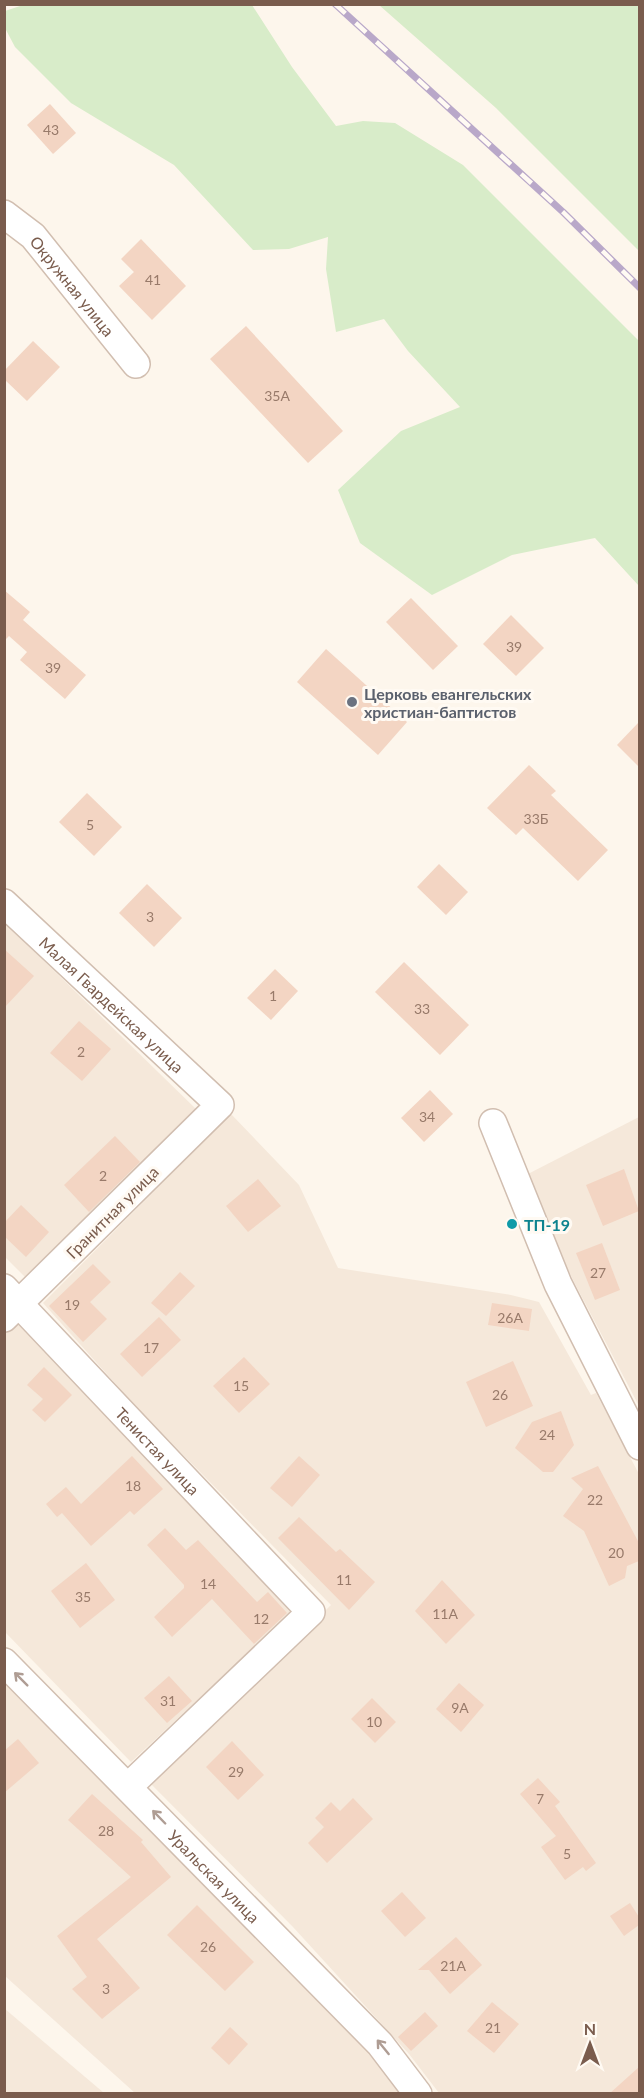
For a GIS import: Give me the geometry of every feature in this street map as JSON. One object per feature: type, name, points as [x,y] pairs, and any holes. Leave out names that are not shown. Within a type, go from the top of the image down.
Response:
[{"type":"street","name":"Окружная улица","points":[[7,222],[33,236],[136,364]]},
{"type":"street","name":"Малая Гвардейская улица","points":[[4,903],[220,1105]]},
{"type":"street","name":"Гранитная улица","points":[[10,1303],[220,1105]]},
{"type":"street","points":[[493,1124],[558,1284],[639,1446]]},
{"type":"street","name":"Тенистая улица","points":[[10,1303],[312,1612],[129,1786]]},
{"type":"street","name":"Уральская улица","points":[[4,1662],[129,1786],[380,2044],[418,2094]]},
{"type":"shaded area","points":[[4,922],[197,1110],[28,1280],[5,1257]]},
{"type":"shaded area","points":[[231,1114],[299,1185],[338,1268],[511,1295],[539,1302],[591,1395],[596,1393],[639,1474],[639,2093],[439,2093],[409,2054],[293,1927],[150,1783],[331,1605],[140,1411],[43,1303]]},
{"type":"shaded area","points":[[639,1117],[639,1406],[574,1282],[524,1176]]},
{"type":"shaded area","points":[[21,1318],[291,1613],[131,1762],[5,1632],[5,1333]]},
{"type":"shaded area","points":[[5,1681],[236,1905],[376,2061],[401,2093],[135,2093],[5,1976]]},
{"type":"shaded area","points":[[4,2009],[104,2093],[8,2094],[5,2091]]},
{"type":"green space","points":[[23,5],[252,5],[292,67],[336,126],[363,121],[395,123],[463,165],[639,341],[639,586],[595,538],[512,555],[432,595],[360,543],[338,490],[401,431],[460,407],[408,351],[384,319],[336,332],[326,269],[328,237],[289,249],[253,250],[174,165],[71,103],[15,47],[5,28],[5,11]]},
{"type":"green space","points":[[379,5],[639,5],[639,251],[496,108]]},
{"type":"building","points":[[50,104],[76,133],[53,154],[27,125]]},
{"type":"building","points":[[141,239],[186,286],[152,320],[119,286],[134,272],[121,259]]},
{"type":"building","points":[[246,326],[343,431],[308,463],[210,359]]},
{"type":"building","points":[[33,341],[60,367],[27,401],[4,379],[4,371]]},
{"type":"building","points":[[4,590],[30,612],[23,620],[86,675],[65,699],[20,660],[27,652],[9,636],[4,641]]},
{"type":"building","points":[[411,598],[458,646],[433,670],[386,622]]},
{"type":"building","points":[[511,615],[544,648],[516,676],[483,644]]},
{"type":"building","name":"Церковь евангельских христиан-баптистов","points":[[326,649],[407,722],[378,755],[297,682]]},
{"type":"building","points":[[639,722],[639,767],[617,745]]},
{"type":"building","points":[[529,765],[556,791],[551,795],[608,850],[578,881],[523,828],[516,835],[487,808]]},
{"type":"building","points":[[87,793],[122,827],[94,856],[59,822]]},
{"type":"building","points":[[439,864],[468,892],[446,915],[417,887]]},
{"type":"building","points":[[147,884],[182,918],[154,947],[119,913]]},
{"type":"building","points":[[4,949],[34,976],[4,1008]]},
{"type":"building","points":[[404,962],[469,1025],[440,1055],[375,992]]},
{"type":"building","points":[[275,969],[298,991],[271,1020],[247,998]]},
{"type":"building","points":[[79,1021],[111,1049],[82,1081],[50,1053]]},
{"type":"building","points":[[430,1090],[453,1114],[424,1142],[401,1118]]},
{"type":"building","points":[[115,1136],[140,1162],[89,1212],[64,1185]]},
{"type":"building","points":[[624,1169],[639,1211],[603,1226],[586,1185]]},
{"type":"building","points":[[258,1179],[281,1206],[248,1232],[226,1206]]},
{"type":"building","points":[[21,1205],[49,1232],[26,1257],[4,1236],[4,1223]]},
{"type":"building","points":[[602,1243],[620,1290],[595,1300],[576,1253]]},
{"type":"building","points":[[93,1264],[111,1282],[90,1302],[107,1319],[83,1342],[49,1306]]},
{"type":"building","points":[[180,1272],[195,1286],[166,1316],[151,1303]]},
{"type":"building","points":[[492,1303],[532,1309],[529,1331],[488,1325]]},
{"type":"building","points":[[159,1317],[181,1340],[142,1377],[120,1354]]},
{"type":"building","points":[[244,1357],[270,1384],[239,1413],[213,1386]]},
{"type":"building","points":[[513,1361],[533,1406],[486,1427],[466,1382]]},
{"type":"building","points":[[44,1367],[72,1395],[45,1422],[32,1410],[43,1399],[27,1385]]},
{"type":"building","points":[[561,1411],[574,1445],[553,1472],[543,1472],[515,1448],[532,1422]]},
{"type":"building","points":[[132,1456],[163,1489],[134,1515],[130,1511],[91,1546],[62,1513],[57,1517],[46,1504],[66,1487],[81,1504]]},
{"type":"building","points":[[299,1456],[320,1475],[292,1507],[270,1488]]},
{"type":"building","points":[[598,1466],[639,1543],[639,1561],[627,1566],[625,1578],[609,1586],[584,1531],[563,1516],[583,1489],[571,1478]]},
{"type":"building","points":[[299,1517],[336,1552],[340,1549],[375,1582],[349,1610],[278,1538]]},
{"type":"building","points":[[165,1528],[186,1550],[198,1540],[257,1602],[268,1592],[287,1613],[254,1644],[212,1599],[172,1637],[154,1617],[184,1588],[184,1585],[147,1545]]},
{"type":"building","points":[[86,1563],[115,1600],[80,1628],[51,1591]]},
{"type":"building","points":[[442,1580],[475,1615],[446,1644],[415,1611]]},
{"type":"building","points":[[169,1676],[192,1701],[167,1723],[144,1698]]},
{"type":"building","points":[[459,1683],[484,1705],[461,1732],[436,1709]]},
{"type":"building","points":[[372,1698],[396,1722],[375,1743],[351,1719]]},
{"type":"building","points":[[18,1739],[39,1763],[4,1793],[4,1751]]},
{"type":"building","points":[[232,1741],[264,1775],[238,1800],[206,1767]]},
{"type":"building","points":[[538,1778],[560,1802],[555,1806],[596,1863],[586,1871],[583,1867],[565,1880],[541,1847],[556,1836],[520,1794]]},
{"type":"building","points":[[92,1794],[143,1840],[141,1842],[171,1877],[97,1939],[140,1988],[102,2019],[72,1989],[87,1977],[57,1936],[131,1877],[68,1820]]},
{"type":"building","points":[[353,1798],[373,1819],[327,1863],[308,1843],[324,1827],[315,1818],[331,1802],[340,1811]]},
{"type":"building","points":[[402,1892],[426,1918],[405,1937],[381,1911]]},
{"type":"building","points":[[630,1903],[639,1917],[639,1925],[624,1936],[610,1916]]},
{"type":"building","points":[[197,1905],[254,1962],[225,1991],[167,1935]]},
{"type":"building","points":[[456,1937],[482,1965],[450,1994],[429,1970],[418,1970]]},
{"type":"building","points":[[492,2002],[519,2024],[494,2053],[467,2031]]},
{"type":"building","points":[[425,2012],[438,2026],[411,2051],[398,2037]]},
{"type":"building","points":[[230,2027],[248,2044],[229,2065],[211,2048]]},
{"type":"building","points":[[639,2067],[639,2094],[609,2094]]},
{"type":"railway","points":[[335,4],[563,212],[640,288]]},
{"type":"place","name":"Церковь евангельских христиан-баптистов","points":[[352,702]]},
{"type":"place","name":"ТП-19","points":[[512,1224]]}]
